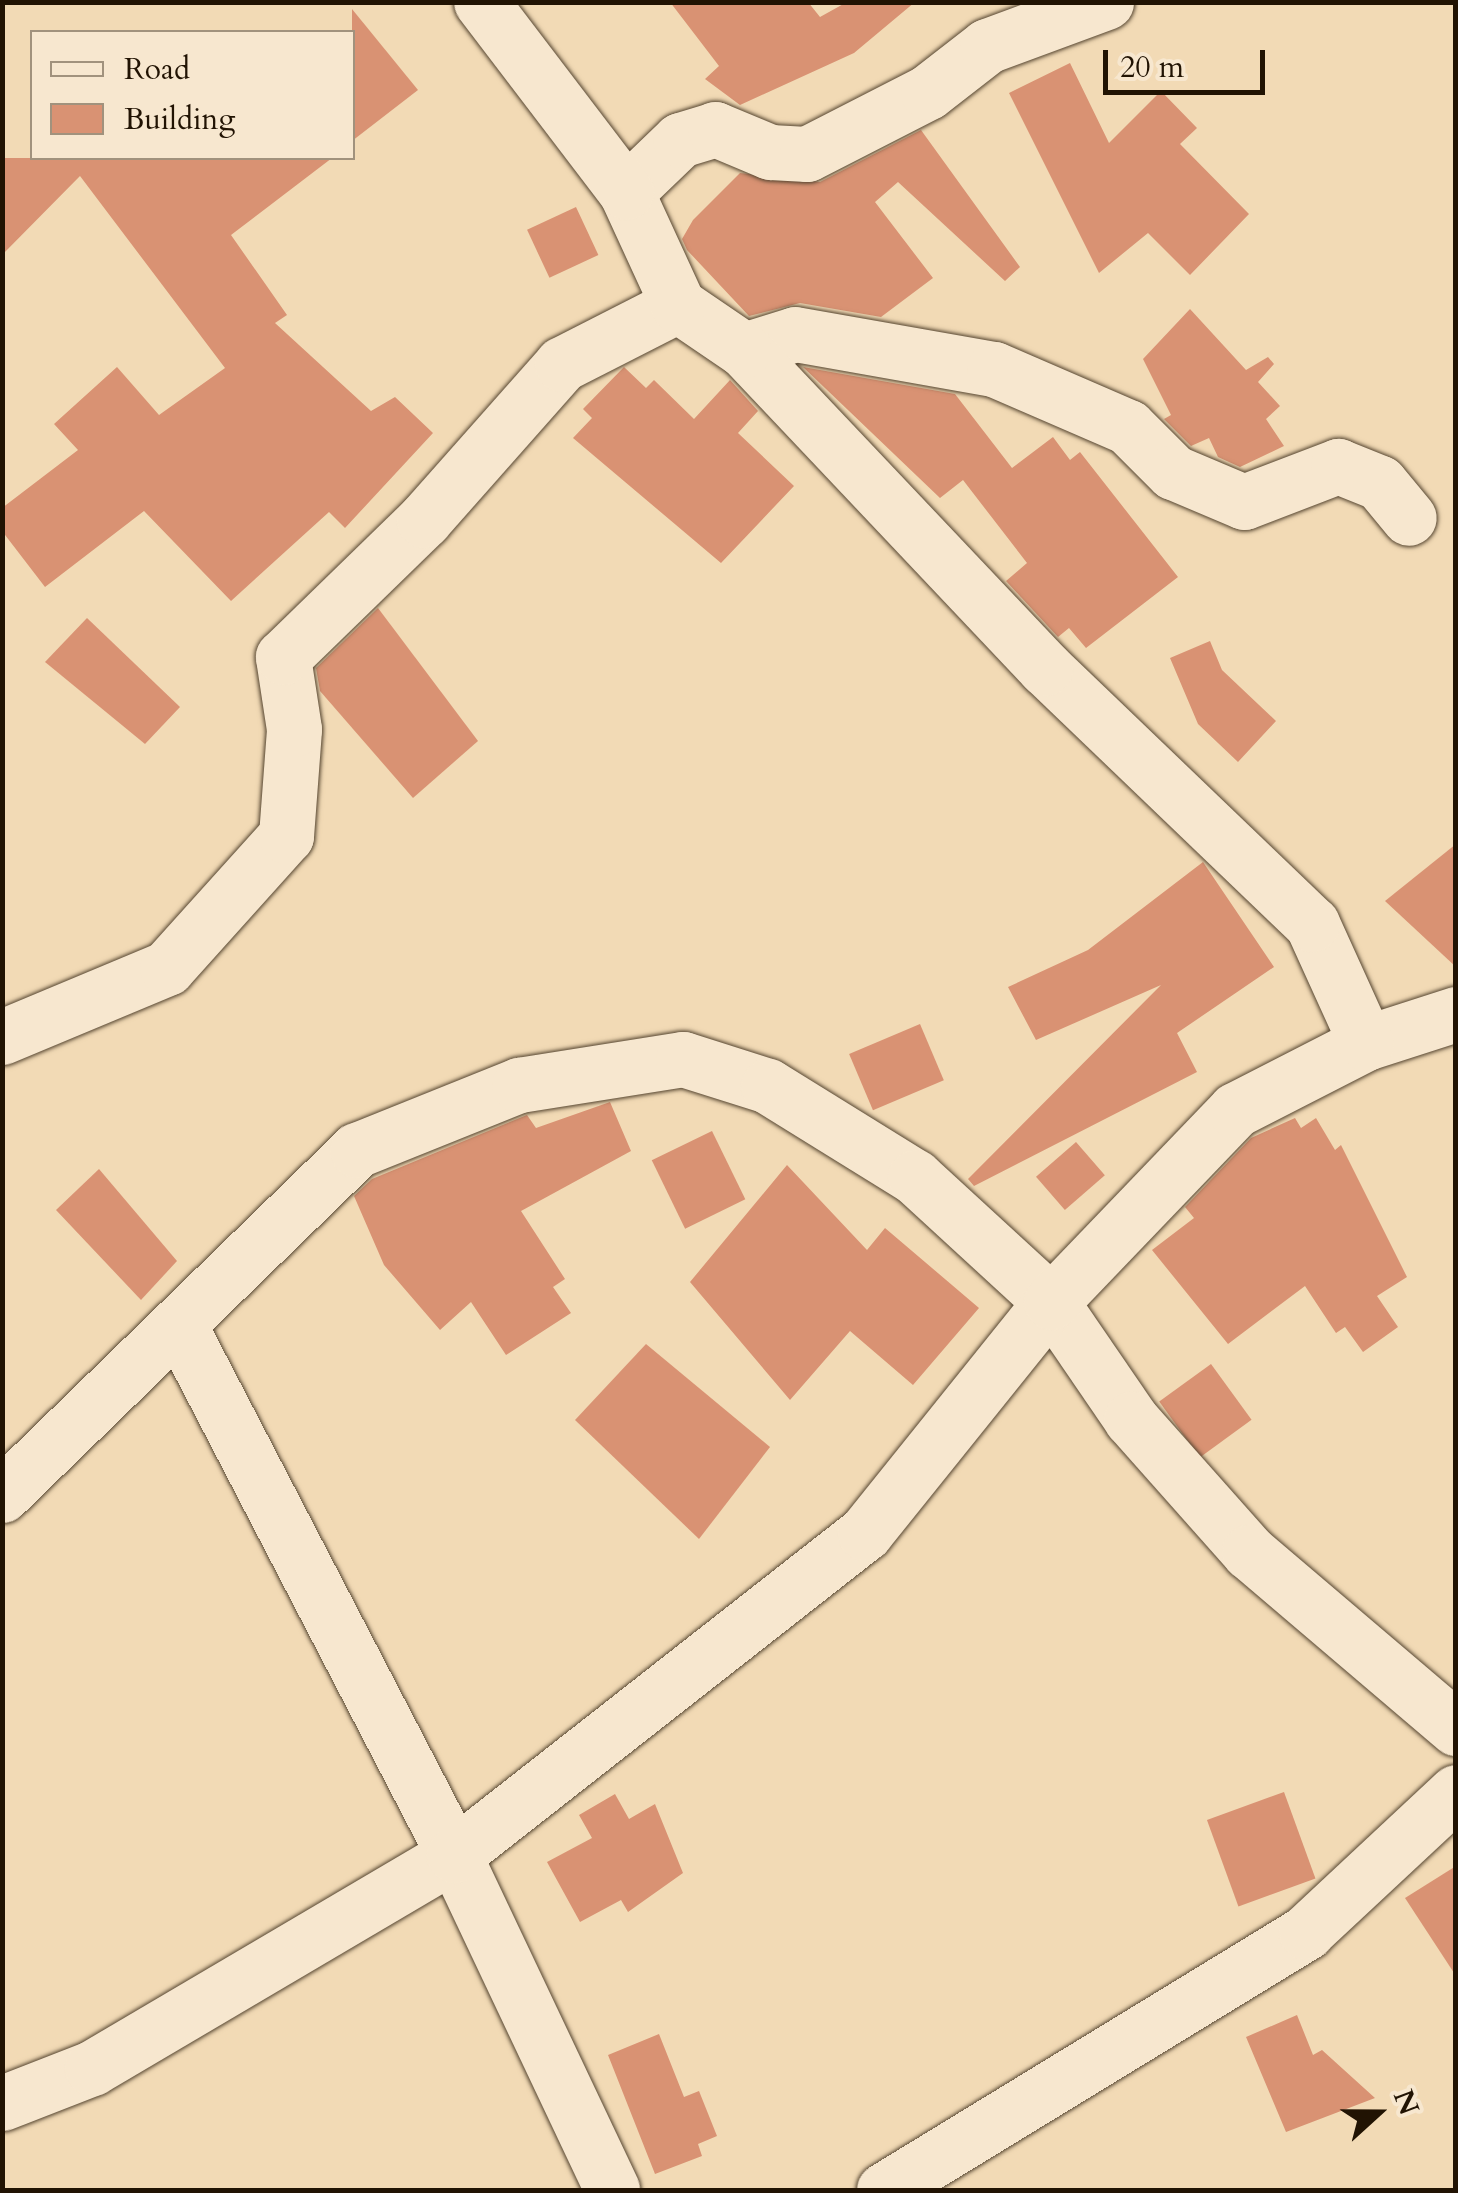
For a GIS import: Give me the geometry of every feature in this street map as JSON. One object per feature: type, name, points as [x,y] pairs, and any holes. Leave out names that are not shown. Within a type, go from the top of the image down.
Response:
[{"type":"street","points":[[482,2],[626,192],[678,305],[744,350],[1045,668],[1312,924],[1366,1043]]},
{"type":"street","points":[[626,192],[680,140],[714,129],[770,152],[807,154],[928,92],[987,46],[1106,2]]},
{"type":"street","points":[[1140,2],[1153,2]]},
{"type":"street","points":[[2,1037],[167,968],[286,836],[294,729],[282,657],[424,520],[562,364],[678,305]]},
{"type":"street","points":[[744,350],[795,334],[830,336],[994,368],[1128,427],[1172,472],[1244,502],[1338,466],[1380,483],[1409,518]]},
{"type":"street","points":[[2,2103],[92,2068],[454,1855],[864,1533],[1052,1302],[1235,1110],[1366,1043],[1456,1014]]},
{"type":"street","points":[[2,1494],[180,1327],[277,1220],[358,1150],[519,1085],[684,1058],[768,1086],[915,1177],[1052,1302],[1131,1419],[1249,1552],[1456,1728]]},
{"type":"street","points":[[180,1327],[454,1855],[612,2190]]},
{"type":"street","points":[[884,2190],[1306,1932],[1456,1792]]},
{"type":"building","points":[[670,2],[808,2],[820,17],[847,2],[915,2],[854,53],[740,105],[705,79],[719,66]]},
{"type":"building","points":[[352,9],[418,90],[355,139],[355,30]]},
{"type":"building","points":[[1070,63],[1109,143],[1161,91],[1197,128],[1180,144],[1249,214],[1190,275],[1148,233],[1099,273],[1009,93]]},
{"type":"building","points":[[921,130],[1020,267],[1005,281],[898,182],[875,202],[933,278],[881,317],[800,303],[749,316],[687,250],[682,239],[693,220],[740,173],[820,182]]},
{"type":"building","points":[[2,158],[329,160],[231,235],[287,315],[275,323],[371,411],[395,397],[433,433],[345,528],[329,512],[231,601],[144,511],[45,587],[2,531],[2,508],[78,450],[54,424],[117,367],[159,415],[225,368],[80,176],[2,255]]},
{"type":"building","points":[[576,207],[598,255],[549,278],[527,230]]},
{"type":"building","points":[[1190,309],[1246,370],[1268,357],[1274,364],[1258,382],[1280,406],[1266,419],[1284,446],[1240,467],[1218,457],[1209,438],[1191,446],[1164,419],[1171,415],[1143,359]]},
{"type":"building","points":[[624,367],[646,388],[654,380],[694,419],[730,380],[758,411],[738,433],[794,486],[721,563],[573,438],[592,418],[583,409]]},
{"type":"building","points":[[803,367],[955,394],[1012,468],[1053,437],[1070,460],[1080,452],[1178,577],[1086,648],[1069,628],[1058,637],[1006,581],[1027,563],[963,480],[940,498]]},
{"type":"building","points":[[378,608],[478,741],[413,798],[320,691],[316,668]]},
{"type":"building","points":[[87,618],[180,707],[145,744],[45,662]]},
{"type":"building","points":[[1210,641],[1222,670],[1276,721],[1238,762],[1198,724],[1170,658]]},
{"type":"building","points":[[1456,844],[1456,967],[1385,901]]},
{"type":"building","points":[[1203,862],[1274,967],[1177,1033],[1197,1072],[974,1186],[968,1179],[1161,985],[1036,1040],[1008,987],[1088,950]]},
{"type":"building","points":[[920,1024],[944,1080],[873,1110],[849,1054]]},
{"type":"building","points":[[610,1102],[631,1151],[521,1211],[565,1279],[553,1287],[571,1313],[506,1355],[471,1302],[440,1330],[384,1265],[354,1196],[372,1179],[527,1115],[536,1128]]},
{"type":"building","points":[[1295,1118],[1301,1128],[1316,1118],[1335,1150],[1341,1145],[1407,1277],[1377,1296],[1398,1327],[1363,1352],[1345,1327],[1336,1333],[1305,1286],[1228,1344],[1152,1250],[1194,1218],[1185,1207],[1251,1138]]},
{"type":"building","points":[[712,1131],[745,1199],[685,1229],[652,1160]]},
{"type":"building","points":[[1076,1142],[1105,1175],[1065,1210],[1036,1177]]},
{"type":"building","points":[[787,1165],[867,1250],[885,1228],[979,1308],[913,1385],[850,1331],[790,1400],[690,1282]]},
{"type":"building","points":[[99,1169],[177,1261],[141,1300],[56,1210]]},
{"type":"building","points":[[646,1344],[770,1447],[699,1539],[575,1420]]},
{"type":"building","points":[[1211,1364],[1252,1420],[1200,1457],[1159,1402]]},
{"type":"building","points":[[1284,1792],[1315,1878],[1238,1906],[1207,1820]]},
{"type":"building","points":[[615,1794],[629,1819],[655,1804],[683,1873],[628,1912],[621,1900],[580,1922],[547,1862],[592,1838],[579,1815]]},
{"type":"building","points":[[1456,1866],[1456,1976],[1405,1898]]},
{"type":"building","points":[[1297,2015],[1313,2055],[1322,2050],[1375,2098],[1286,2132],[1246,2037]]},
{"type":"building","points":[[659,2034],[684,2097],[699,2091],[717,2136],[698,2144],[702,2156],[655,2174],[608,2055]]}]
